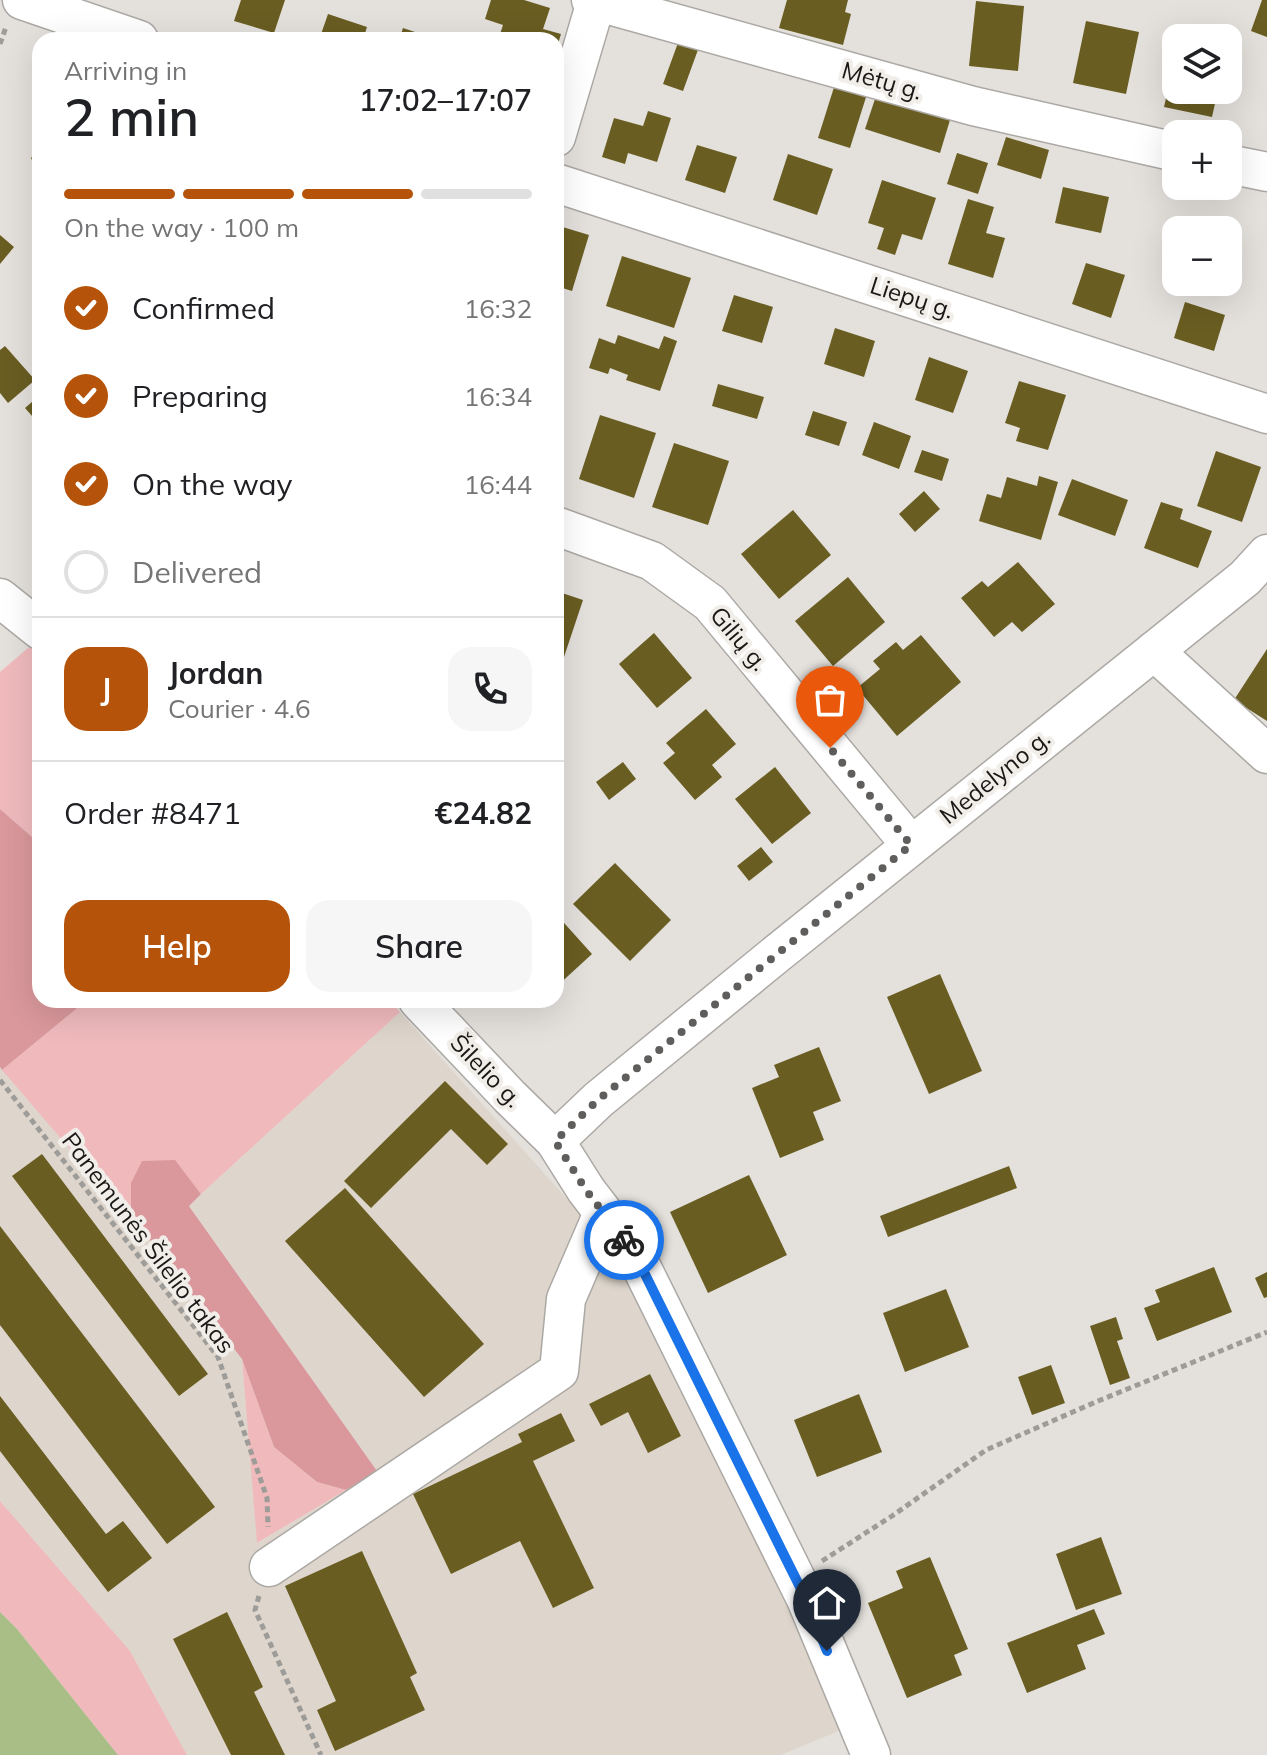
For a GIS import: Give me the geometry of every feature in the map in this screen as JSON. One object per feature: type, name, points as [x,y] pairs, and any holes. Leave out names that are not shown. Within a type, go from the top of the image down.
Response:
[{"type":"street","points":[[22,0],[116,32]]},
{"type":"street","points":[[564,108],[594,1]]},
{"type":"street","name":"Mėtų g.","points":[[594,1],[973,106],[1162,149]]},
{"type":"street","points":[[1242,167],[1267,172]]},
{"type":"street","name":"Liepų g.","points":[[564,186],[1267,414]]},
{"type":"street","name":"Gilių g.","points":[[564,529],[652,561],[710,603],[911,845]]},
{"type":"street","name":"Medelyno g.","points":[[555,1141],[598,1100],[1245,578],[1267,554]]},
{"type":"street","points":[[0,598],[32,624]]},
{"type":"street","points":[[1154,651],[1267,754]]},
{"type":"street","name":"Šilelio g.","points":[[426,1008],[555,1141]]},
{"type":"street","points":[[555,1141],[586,1190],[635,1254],[795,1577],[871,1755]]},
{"type":"street","points":[[269,1567],[559,1371],[566,1299],[603,1213]]},
{"type":"path","name":"Panemunės Šilelio takas","points":[[0,1080],[218,1357],[267,1498],[269,1567],[255,1610],[321,1755]]},
{"type":"path","points":[[795,1577],[892,1516],[986,1450],[1267,1332]]},
{"type":"shaded area","points":[[32,645],[32,837],[0,809],[0,672]]},
{"type":"shaded area","points":[[0,809],[32,837],[32,1008],[77,1008],[2,1070]]},
{"type":"shaded area","points":[[77,1008],[396,1008],[400,1012],[201,1194],[175,1161],[131,1183],[131,1216],[2,1070]]},
{"type":"shaded area","points":[[400,1012],[619,1257],[846,1728],[781,1755],[187,1755],[130,1651],[0,1501],[0,1067],[131,1216],[242,1359],[258,1543],[377,1471],[189,1205]]},
{"type":"shaded area","points":[[175,1160],[201,1194],[189,1206],[377,1471],[346,1490],[317,1482],[274,1447],[242,1359],[131,1216],[131,1183],[142,1161]]},
{"type":"shaded area","points":[[242,1359],[274,1447],[317,1482],[346,1490],[257,1543]]},
{"type":"shaded area","points":[[0,1501],[130,1651],[187,1755],[118,1755],[0,1612]]},
{"type":"shaded area","points":[[0,1612],[17,1629],[118,1755],[0,1755]]},
{"type":"building","points":[[241,0],[285,0],[274,32],[234,21]]},
{"type":"building","points":[[491,0],[524,0],[550,8],[543,29],[554,32],[501,32],[503,25],[485,19]]},
{"type":"building","points":[[787,0],[848,0],[845,12],[851,14],[843,45],[779,28]]},
{"type":"building","points":[[1262,0],[1267,0],[1267,37],[1251,31]]},
{"type":"building","points":[[976,1],[1024,6],[1018,71],[969,66]]},
{"type":"building","points":[[328,14],[367,27],[365,32],[322,32]]},
{"type":"building","points":[[1086,21],[1139,32],[1126,94],[1073,83]]},
{"type":"building","points":[[679,40],[699,47],[683,91],[663,84]]},
{"type":"building","points":[[835,84],[867,94],[850,148],[818,138]]},
{"type":"building","points":[[876,96],[950,120],[940,153],[865,129]]},
{"type":"building","points":[[1165,104],[1215,104],[1212,117],[1164,107]]},
{"type":"building","points":[[648,111],[671,118],[657,162],[628,153],[625,164],[602,157],[614,118],[643,126]]},
{"type":"building","points":[[1006,137],[1049,150],[1041,179],[997,165]]},
{"type":"building","points":[[697,145],[737,157],[725,193],[685,180]]},
{"type":"building","points":[[957,153],[988,163],[978,194],[947,184]]},
{"type":"building","points":[[788,154],[833,169],[817,215],[773,200]]},
{"type":"building","points":[[882,180],[936,198],[922,240],[902,234],[895,255],[877,249],[884,228],[868,223]]},
{"type":"building","points":[[1063,187],[1109,197],[1101,233],[1055,223]]},
{"type":"building","points":[[968,199],[994,207],[986,233],[1005,238],[993,278],[948,264]]},
{"type":"building","points":[[564,227],[589,235],[572,291],[564,288]]},
{"type":"building","points":[[0,235],[14,247],[0,264]]},
{"type":"building","points":[[622,256],[691,278],[674,328],[606,306]]},
{"type":"building","points":[[1086,263],[1125,275],[1111,318],[1072,304]]},
{"type":"building","points":[[734,295],[773,307],[762,343],[722,331]]},
{"type":"building","points":[[1185,302],[1225,315],[1214,351],[1174,338]]},
{"type":"building","points":[[835,328],[875,341],[864,377],[824,364]]},
{"type":"building","points":[[618,335],[659,349],[664,336],[677,341],[660,391],[626,380],[628,375],[610,368],[608,374],[589,368],[599,338],[615,344]]},
{"type":"building","points":[[5,346],[32,377],[32,383],[8,403],[0,393],[0,350]]},
{"type":"building","points":[[929,357],[968,371],[953,413],[915,400]]},
{"type":"building","points":[[1019,381],[1066,395],[1048,450],[1016,441],[1020,428],[1005,423]]},
{"type":"building","points":[[718,384],[764,397],[757,419],[712,406]]},
{"type":"building","points":[[32,402],[32,416],[25,408]]},
{"type":"building","points":[[813,411],[847,422],[839,446],[805,435]]},
{"type":"building","points":[[600,415],[656,433],[634,498],[579,479]]},
{"type":"building","points":[[874,422],[911,436],[899,469],[862,455]]},
{"type":"building","points":[[674,443],[729,461],[708,525],[652,507]]},
{"type":"building","points":[[922,450],[949,459],[942,481],[914,472]]},
{"type":"building","points":[[1216,451],[1261,467],[1242,522],[1197,506]]},
{"type":"building","points":[[1039,476],[1058,482],[1041,540],[979,521],[987,494],[1001,498],[1007,477],[1037,486]]},
{"type":"building","points":[[1072,479],[1128,500],[1115,536],[1058,515]]},
{"type":"building","points":[[924,491],[940,509],[915,532],[899,514]]},
{"type":"building","points":[[1161,502],[1183,509],[1180,519],[1212,531],[1198,568],[1144,548]]},
{"type":"building","points":[[793,510],[831,555],[779,599],[741,554]]},
{"type":"building","points":[[1018,562],[1055,604],[1022,632],[1012,622],[994,637],[961,598],[982,581],[988,587]]},
{"type":"building","points":[[848,577],[885,622],[833,666],[795,621]]},
{"type":"building","points":[[564,594],[583,600],[564,657]]},
{"type":"building","points":[[654,633],[692,678],[657,708],[619,664]]},
{"type":"building","points":[[921,635],[961,682],[897,736],[857,688],[880,669],[873,661],[896,642],[903,650]]},
{"type":"building","points":[[1267,649],[1267,721],[1234,700]]},
{"type":"building","points":[[706,709],[736,744],[712,765],[722,777],[695,800],[663,763],[675,753],[666,743]]},
{"type":"building","points":[[623,762],[636,779],[609,800],[596,782]]},
{"type":"building","points":[[775,767],[811,813],[772,844],[735,799]]},
{"type":"building","points":[[761,847],[773,862],[749,881],[737,866]]},
{"type":"building","points":[[615,863],[671,920],[630,961],[573,904]]},
{"type":"building","points":[[564,923],[592,954],[564,980]]},
{"type":"building","points":[[940,974],[982,1071],[929,1094],[887,997]]},
{"type":"building","points":[[819,1047],[841,1101],[813,1112],[824,1140],[780,1158],[752,1088],[779,1077],[774,1065]]},
{"type":"building","points":[[445,1081],[508,1144],[487,1165],[451,1129],[371,1208],[344,1181]]},
{"type":"building","points":[[42,1154],[208,1374],[179,1396],[12,1176]]},
{"type":"building","points":[[1009,1166],[1017,1188],[888,1237],[880,1216]]},
{"type":"building","points":[[749,1175],[787,1255],[708,1293],[670,1212]]},
{"type":"building","points":[[345,1188],[484,1344],[424,1397],[285,1241]]},
{"type":"building","points":[[0,1226],[215,1507],[167,1544],[0,1325]]},
{"type":"building","points":[[1214,1267],[1232,1312],[1157,1341],[1144,1308],[1160,1302],[1155,1290]]},
{"type":"building","points":[[1267,1272],[1267,1297],[1264,1298],[1255,1278]]},
{"type":"building","points":[[946,1289],[969,1347],[905,1372],[883,1313]]},
{"type":"building","points":[[1116,1317],[1123,1339],[1117,1341],[1130,1378],[1110,1385],[1090,1326]]},
{"type":"building","points":[[1051,1365],[1065,1403],[1032,1415],[1018,1377]]},
{"type":"building","points":[[650,1374],[681,1436],[648,1453],[628,1412],[601,1426],[589,1404]]},
{"type":"building","points":[[859,1394],[882,1452],[817,1477],[794,1420]]},
{"type":"building","points":[[0,1396],[106,1534],[123,1521],[152,1558],[108,1592],[0,1451]]},
{"type":"building","points":[[561,1413],[575,1441],[533,1461],[594,1588],[553,1608],[520,1541],[451,1574],[413,1494],[522,1442],[518,1434]]},
{"type":"building","points":[[1101,1537],[1122,1594],[1076,1610],[1056,1554]]},
{"type":"building","points":[[362,1551],[417,1673],[410,1677],[425,1710],[335,1751],[317,1710],[336,1701],[285,1586]]},
{"type":"building","points":[[930,1557],[968,1649],[954,1655],[962,1675],[907,1698],[868,1603],[903,1588],[896,1571]]},
{"type":"building","points":[[1094,1609],[1105,1634],[1077,1645],[1086,1669],[1027,1693],[1007,1643]]},
{"type":"building","points":[[227,1612],[263,1687],[254,1692],[285,1755],[231,1755],[173,1639]]},
{"type":"way so far","points":[[624,1240],[586,1190],[555,1141],[598,1100],[911,845],[830,748]]},
{"type":"route","points":[[624,1240],[635,1254],[806,1599],[827,1651]]}]
